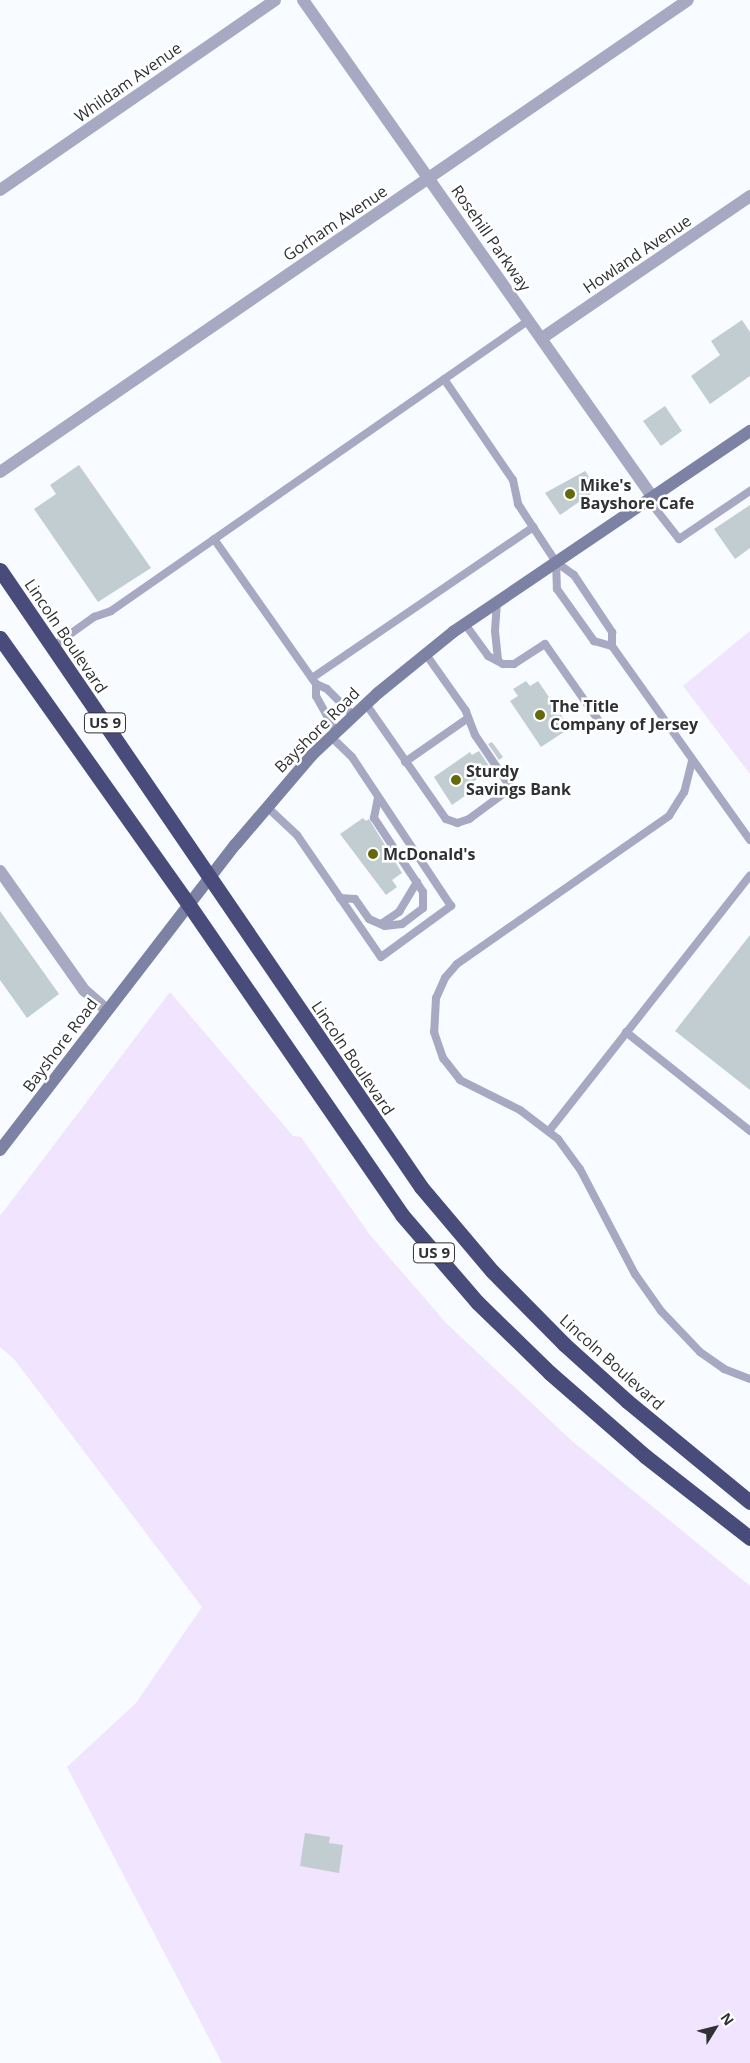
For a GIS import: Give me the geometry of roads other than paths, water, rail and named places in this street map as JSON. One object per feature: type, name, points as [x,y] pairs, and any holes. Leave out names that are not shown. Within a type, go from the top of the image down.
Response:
[{"type":"highway","name":"Lincoln Boulevard","points":[[0,570],[210,876],[381,1132],[460,1234],[530,1310],[600,1377],[750,1502]]},
{"type":"highway","name":"US 9","points":[[0,638],[189,905],[369,1171],[445,1266],[550,1373],[645,1456],[750,1538]]},
{"type":"main road","name":"Bayshore Road","points":[[0,1150],[210,876],[267,807],[334,734],[425,654],[465,624],[649,497],[749,434]]},
{"type":"street","name":"Whildam Avenue","points":[[0,190],[275,0]]},
{"type":"street","name":"Rosehill Parkway","points":[[303,0],[542,338],[649,497]]},
{"type":"street","name":"Gorham Avenue","points":[[0,472],[688,0]]},
{"type":"street","name":"Howland Avenue","points":[[542,338],[750,196]]},
{"type":"street","points":[[0,871],[84,990],[107,1010]]},
{"type":"lane","points":[[52,647],[94,617],[111,611],[529,320]]},
{"type":"lane","points":[[444,379],[513,480],[518,504],[532,527],[556,562],[574,575],[612,632],[612,646],[750,840]]},
{"type":"lane","points":[[649,497],[679,540],[750,491]]},
{"type":"lane","points":[[314,681],[532,527]]},
{"type":"lane","points":[[214,539],[314,681],[327,689],[354,716]]},
{"type":"lane","points":[[556,562],[557,590],[594,641],[612,646]]},
{"type":"lane","points":[[498,602],[495,631],[498,659]]},
{"type":"lane","points":[[465,624],[488,656],[498,659],[503,664],[514,664],[545,644],[599,721]]},
{"type":"lane","points":[[366,704],[446,819],[457,823],[469,819],[511,788],[476,735],[468,718],[425,654]]},
{"type":"lane","points":[[267,807],[297,835],[380,957],[451,906],[352,757],[334,734],[316,696],[314,681]]},
{"type":"lane","points":[[405,762],[468,718]]},
{"type":"lane","points":[[692,761],[684,792],[669,816],[463,958],[445,978],[436,998],[434,1032],[443,1058],[452,1072],[469,1086],[520,1110],[549,1131],[580,1169],[635,1274],[661,1311],[706,1356],[750,1379]]},
{"type":"lane","points":[[340,898],[355,900],[369,919],[380,925],[397,926],[420,912],[424,898],[417,882],[374,818],[378,797]]},
{"type":"lane","points":[[549,1131],[750,876]]},
{"type":"lane","points":[[380,925],[399,912],[417,882]]},
{"type":"lane","points":[[626,1032],[750,1132]]},
{"type":"place","name":"Mike's Bayshore Cafe","points":[[570,494]]},
{"type":"place","name":"The Title Company of Jersey","points":[[540,715]]},
{"type":"place","name":"Sturdy Savings Bank","points":[[456,780]]},
{"type":"place","name":"McDonald's","points":[[373,854]]}]
